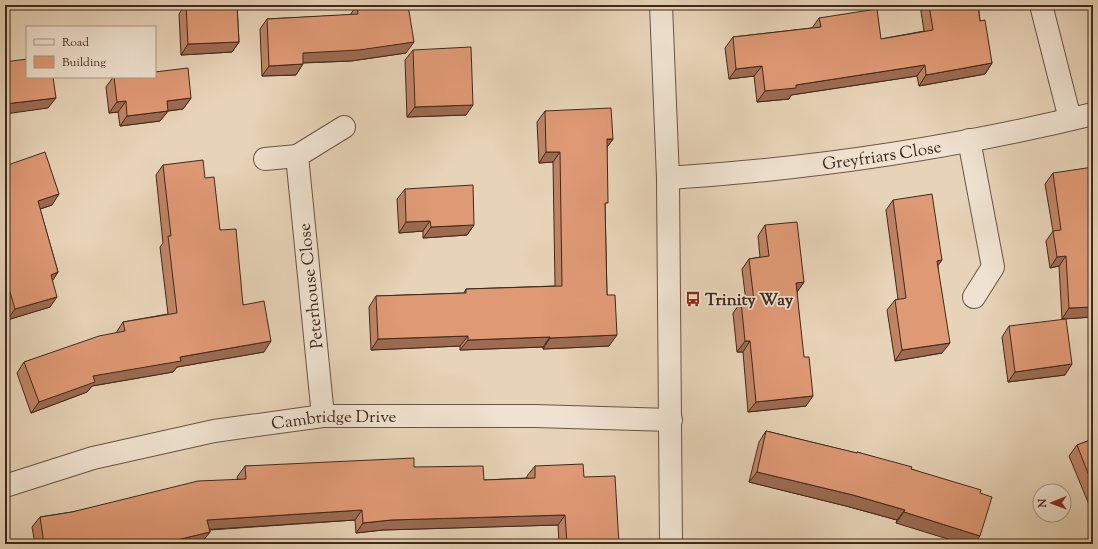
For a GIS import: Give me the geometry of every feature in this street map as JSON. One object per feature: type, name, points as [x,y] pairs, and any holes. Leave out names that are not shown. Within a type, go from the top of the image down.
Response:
[{"type":"street","points":[[661,5],[668,178],[671,544]]},
{"type":"street","points":[[1041,5],[1070,119]]},
{"type":"street","name":"Greyfriars Close","points":[[668,178],[822,164],[969,140],[1093,114]]},
{"type":"street","points":[[265,159],[297,156],[344,127]]},
{"type":"street","points":[[969,140],[993,267],[974,297]]},
{"type":"street","name":"Peterhouse Close","points":[[297,156],[323,416]]},
{"type":"street","name":"Cambridge Drive","points":[[5,486],[93,458],[214,431],[323,416],[535,416],[671,420]]},
{"type":"building","points":[[186,5],[237,5],[239,42],[188,44]]},
{"type":"building","points":[[357,5],[408,5],[414,42],[359,50],[303,53],[303,64],[269,66],[267,19],[358,14]]},
{"type":"building","points":[[929,5],[978,5],[980,21],[985,20],[992,63],[926,75],[925,65],[796,85],[796,88],[765,91],[762,66],[736,69],[733,37],[821,27],[819,18],[877,9],[881,39],[933,30]]},
{"type":"building","points":[[471,47],[473,105],[415,107],[413,50]]},
{"type":"building","points":[[26,59],[26,78],[53,78],[56,98],[5,104],[5,62]]},
{"type":"building","points":[[188,68],[191,98],[167,101],[168,111],[127,116],[126,101],[117,102],[114,78],[156,78],[156,72]]},
{"type":"building","points":[[611,108],[613,139],[607,139],[608,203],[605,203],[607,295],[615,295],[617,335],[468,340],[468,336],[378,339],[376,296],[466,293],[466,289],[562,286],[560,152],[546,152],[545,111]]},
{"type":"building","points":[[45,152],[59,194],[38,201],[58,272],[51,275],[57,297],[15,309],[5,275],[5,166]]},
{"type":"building","points":[[203,160],[205,178],[214,177],[220,230],[236,229],[243,305],[264,301],[271,341],[180,357],[181,361],[93,376],[95,382],[39,402],[24,362],[99,336],[125,331],[123,322],[177,313],[168,236],[171,236],[163,165]]},
{"type":"building","points":[[1093,167],[1093,307],[1069,308],[1066,256],[1057,257],[1053,231],[1061,230],[1053,173]]},
{"type":"building","points":[[473,185],[474,225],[431,227],[430,221],[406,222],[405,189]]},
{"type":"building","points":[[932,194],[942,260],[937,261],[950,343],[902,350],[895,300],[906,298],[893,200]]},
{"type":"building","points":[[797,222],[804,282],[796,283],[804,357],[809,357],[813,396],[756,402],[750,341],[745,341],[741,302],[754,301],[749,259],[769,256],[765,225]]},
{"type":"building","points":[[1066,319],[1072,364],[1015,372],[1009,326]]},
{"type":"building","points":[[766,431],[857,452],[912,467],[911,469],[981,490],[980,493],[992,497],[980,536],[904,512],[905,510],[853,495],[757,472]]},
{"type":"building","points":[[1093,439],[1093,486],[1077,445]]},
{"type":"building","points":[[414,458],[414,467],[483,466],[484,480],[535,478],[535,466],[583,464],[584,477],[615,476],[619,544],[567,544],[565,515],[391,520],[363,523],[362,510],[207,520],[210,532],[160,544],[44,544],[40,517],[72,512],[198,481],[246,479],[245,466]]},
{"type":"building","points":[[1008,540],[1010,544],[1001,544]]},
{"type":"place","name":"Trinity Way","points":[[693,299]]}]
